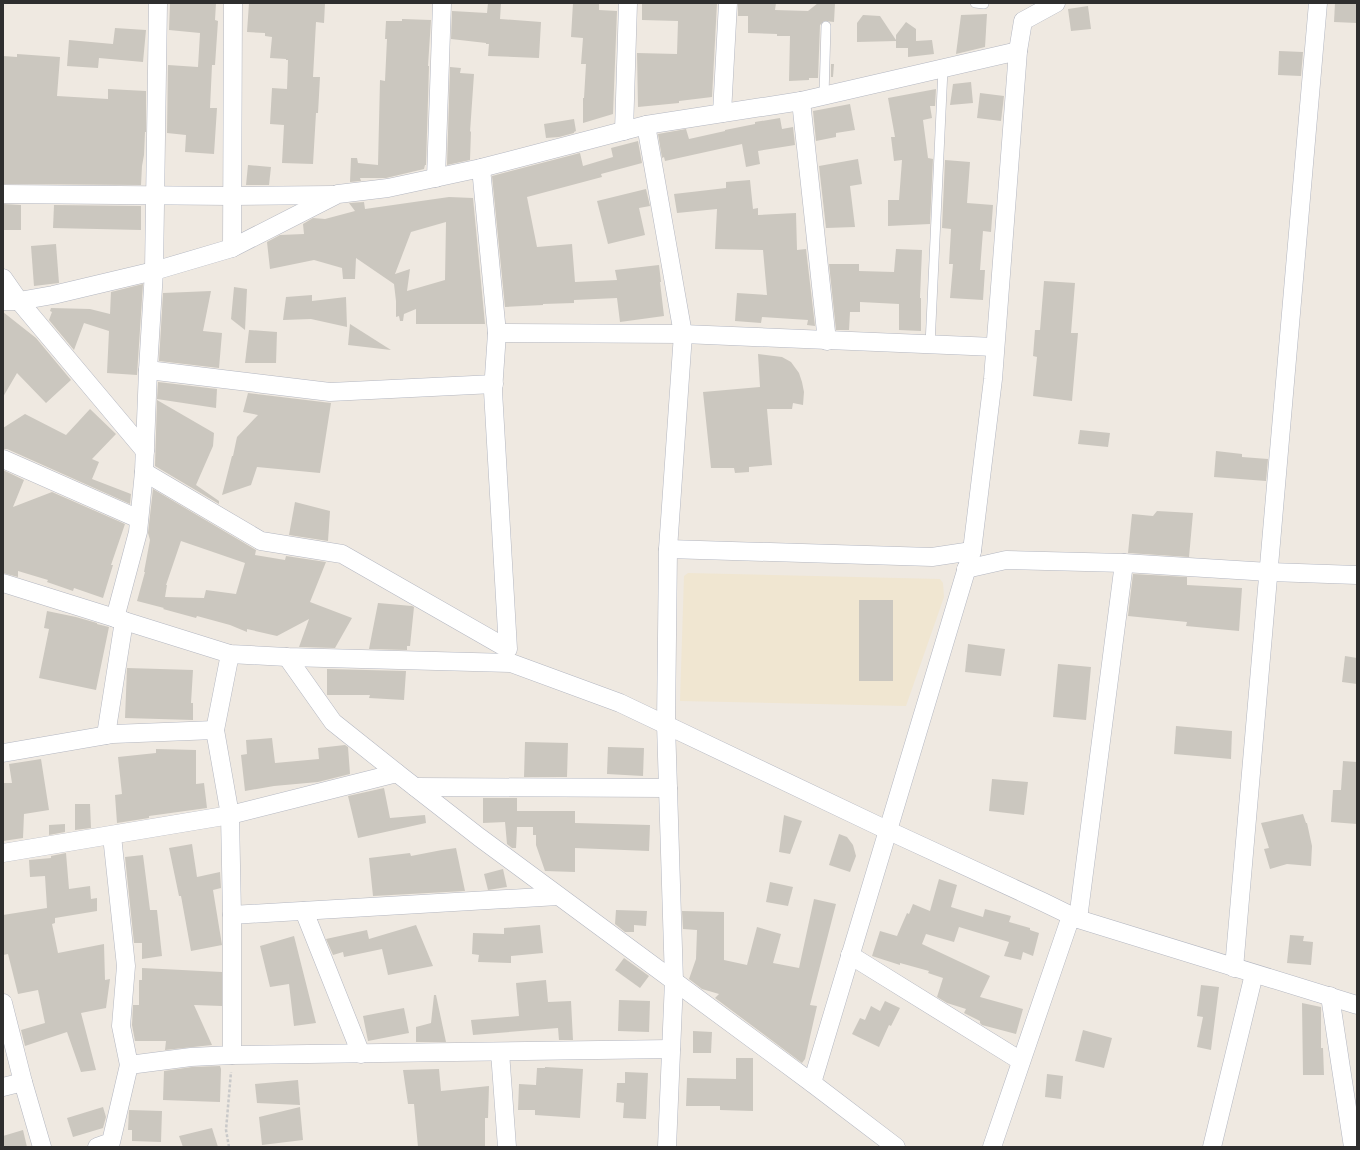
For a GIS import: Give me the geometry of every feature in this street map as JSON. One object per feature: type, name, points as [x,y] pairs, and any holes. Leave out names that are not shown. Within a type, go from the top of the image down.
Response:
[{"type":"street","points":[[106,735],[120,619],[138,532],[144,472],[154,271],[158,3]]},
{"type":"street","points":[[232,248],[233,3]]},
{"type":"street","points":[[436,178],[442,3]]},
{"type":"street","points":[[624,131],[628,3]]},
{"type":"street","points":[[722,113],[728,3]]},
{"type":"street","points":[[812,1083],[972,551],[995,347],[1018,51],[1023,21],[1056,3]]},
{"type":"street","points":[[1234,968],[1318,3]]},
{"type":"street","points":[[3,194],[232,196],[338,194],[388,188],[481,168],[646,125],[801,101],[1018,51]]},
{"type":"street","points":[[801,101],[827,341]]},
{"type":"street","points":[[646,125],[683,334],[668,549],[666,724],[674,981],[667,1147]]},
{"type":"street","points":[[481,168],[497,333],[493,391],[509,656]]},
{"type":"street","points":[[8,300],[53,295],[154,271],[232,248],[338,194]]},
{"type":"street","points":[[3,278],[8,300],[145,451]]},
{"type":"street","points":[[497,333],[683,334],[995,347]]},
{"type":"street","points":[[148,370],[330,392],[494,384]]},
{"type":"street","points":[[3,459],[139,519]]},
{"type":"street","points":[[144,472],[261,541],[342,554],[509,656],[666,724],[1074,918],[1357,1005]]},
{"type":"street","points":[[668,549],[932,557],[972,551]]},
{"type":"street","points":[[966,568],[1006,560],[1124,563],[1269,572],[1357,575]]},
{"type":"street","points":[[992,1147],[1021,1061],[1074,918],[1124,563]]},
{"type":"street","points":[[3,582],[230,654],[287,657],[509,656]]},
{"type":"street","points":[[230,654],[215,730],[230,816],[232,1055]]},
{"type":"street","points":[[287,657],[333,722],[479,837],[812,1083],[896,1147]]},
{"type":"street","points":[[3,753],[114,734],[215,730]]},
{"type":"street","points":[[3,853],[230,816],[397,773]]},
{"type":"street","points":[[415,786],[668,788]]},
{"type":"street","points":[[97,1147],[111,1142],[129,1065],[122,1026],[126,966],[112,836]]},
{"type":"street","points":[[232,915],[558,896]]},
{"type":"street","points":[[304,911],[361,1054]]},
{"type":"street","points":[[850,956],[1021,1061]]},
{"type":"street","points":[[1212,1147],[1254,974]]},
{"type":"street","points":[[1330,996],[1353,1147]]},
{"type":"street","points":[[3,1003],[23,1082],[42,1147]]},
{"type":"street","points":[[129,1065],[191,1057],[232,1055],[671,1050]]},
{"type":"street","points":[[500,1052],[507,1147]]},
{"type":"street","points":[[3,1087],[23,1082]]},
{"type":"lane","points":[[975,3],[984,4]]},
{"type":"lane","points":[[824,96],[826,26]]},
{"type":"lane","points":[[930,345],[943,69]]},
{"type":"path","points":[[229,1147],[226,1130],[232,1055]]},
{"type":"shaded area","points":[[688,573],[940,579],[943,583],[944,597],[906,706],[680,701],[684,576]]},
{"type":"building","points":[[170,3],[216,3],[215,20],[218,21],[215,65],[212,65],[210,108],[217,108],[214,154],[185,152],[186,135],[167,133],[168,65],[198,67],[200,33],[169,30]]},
{"type":"building","points":[[249,3],[325,3],[324,23],[316,22],[313,77],[320,77],[313,164],[282,163],[284,125],[270,124],[272,88],[287,89],[288,60],[270,58],[272,37],[265,36],[265,33],[247,32]]},
{"type":"building","points":[[488,3],[501,3],[500,19],[541,22],[539,58],[488,56],[489,44],[451,39],[452,11],[487,13]]},
{"type":"building","points":[[573,3],[599,3],[599,10],[617,11],[613,114],[583,123],[583,98],[586,64],[581,64],[583,38],[571,37]]},
{"type":"building","points":[[642,3],[717,3],[712,97],[679,101],[679,103],[638,107],[637,53],[677,54],[678,21],[642,20]]},
{"type":"building","points":[[738,3],[776,3],[775,10],[808,11],[818,3],[835,3],[834,22],[824,21],[820,25],[818,78],[789,81],[790,36],[748,33],[748,16],[738,16]]},
{"type":"building","points":[[1335,3],[1357,3],[1357,23],[1334,22]]},
{"type":"building","points":[[1088,6],[1091,29],[1071,31],[1068,9]]},
{"type":"building","points":[[987,14],[985,47],[956,54],[961,15]]},
{"type":"building","points":[[863,15],[880,16],[896,40],[896,35],[906,22],[916,29],[916,41],[932,40],[934,54],[908,57],[908,48],[896,48],[896,41],[857,42],[857,23]]},
{"type":"building","points":[[402,19],[431,20],[428,66],[426,165],[424,169],[386,178],[360,178],[361,181],[350,182],[351,158],[357,158],[358,163],[378,165],[380,80],[385,81],[387,39],[385,39],[386,21],[402,21]]},
{"type":"building","points":[[115,28],[146,30],[143,62],[99,58],[98,68],[67,66],[69,40],[113,44]]},
{"type":"building","points":[[1279,51],[1303,52],[1301,76],[1278,75]]},
{"type":"building","points":[[17,54],[60,57],[57,96],[108,99],[108,89],[146,91],[146,132],[141,185],[3,184],[3,56],[17,57]]},
{"type":"building","points":[[831,64],[834,64],[833,77],[831,77]]},
{"type":"building","points":[[450,67],[461,68],[460,73],[474,74],[470,132],[471,131],[470,160],[447,165]]},
{"type":"building","points":[[971,82],[973,103],[950,105],[953,84]]},
{"type":"building","points":[[936,89],[935,106],[930,106],[932,118],[923,120],[928,158],[933,159],[930,224],[888,226],[888,200],[899,200],[902,160],[894,161],[891,137],[895,137],[888,98]]},
{"type":"building","points":[[980,93],[1004,96],[1001,121],[977,118]]},
{"type":"building","points":[[850,104],[855,130],[836,133],[836,137],[816,141],[813,111]]},
{"type":"building","points":[[780,118],[782,129],[793,127],[795,145],[758,151],[760,164],[746,167],[742,144],[665,161],[664,157],[662,158],[658,134],[686,129],[689,139],[755,124],[755,122]]},
{"type":"building","points":[[574,119],[576,131],[574,133],[559,137],[546,138],[544,124]]},
{"type":"building","points":[[638,141],[642,163],[601,174],[602,177],[527,197],[537,247],[572,244],[575,282],[617,280],[615,270],[659,265],[664,316],[620,322],[617,298],[574,300],[574,303],[505,307],[492,176],[580,153],[583,166],[613,157],[611,148]]},
{"type":"building","points":[[858,159],[862,184],[850,186],[855,227],[826,228],[819,166]]},
{"type":"building","points":[[945,160],[970,162],[967,203],[993,205],[991,232],[983,231],[980,270],[985,270],[983,300],[950,298],[953,264],[949,264],[951,229],[942,228]]},
{"type":"building","points":[[248,165],[271,167],[269,185],[246,185]]},
{"type":"building","points":[[750,180],[753,209],[758,208],[758,215],[796,213],[797,250],[806,249],[815,326],[807,325],[808,320],[762,317],[761,323],[735,321],[737,293],[767,295],[763,250],[715,249],[717,209],[677,213],[674,194],[726,188],[726,182]]},
{"type":"building","points":[[646,189],[650,206],[639,208],[645,235],[608,244],[597,201]]},
{"type":"building","points":[[449,197],[473,198],[485,324],[416,324],[416,309],[404,314],[403,321],[400,321],[399,316],[396,317],[394,284],[356,258],[355,279],[343,279],[342,268],[314,260],[270,269],[267,242],[280,235],[304,234],[303,224],[313,218],[325,219],[355,211],[349,203],[364,202],[365,209]],"holes":[[[446,222],[445,280],[407,291],[410,269],[395,274],[411,232]]]},
{"type":"building","points":[[3,204],[21,205],[21,230],[3,230]]},
{"type":"building","points":[[54,205],[141,206],[141,230],[53,228]]},
{"type":"building","points":[[56,244],[59,283],[34,286],[31,246]]},
{"type":"building","points":[[896,249],[922,250],[920,298],[921,331],[899,330],[899,304],[860,302],[860,312],[850,312],[849,330],[836,330],[829,264],[859,264],[859,271],[894,272]]},
{"type":"building","points":[[1044,281],[1075,283],[1071,333],[1078,333],[1072,401],[1033,396],[1037,357],[1033,356],[1035,330],[1040,330]]},
{"type":"building","points":[[143,284],[137,375],[107,373],[109,331],[84,323],[74,350],[49,320],[52,312],[50,311],[51,308],[90,309],[110,314],[111,292]]},
{"type":"building","points":[[234,287],[247,289],[245,330],[231,319]]},
{"type":"building","points":[[211,291],[203,331],[222,333],[219,368],[159,361],[163,293]]},
{"type":"building","points":[[312,295],[312,301],[346,297],[347,327],[311,319],[283,320],[286,297]]},
{"type":"building","points":[[3,312],[36,338],[71,380],[46,403],[17,373],[3,397]]},
{"type":"building","points":[[350,324],[391,350],[348,345]]},
{"type":"building","points":[[249,330],[277,332],[276,363],[245,363]]},
{"type":"building","points":[[758,354],[782,357],[791,362],[799,373],[802,382],[804,392],[803,405],[793,403],[792,409],[767,409],[772,465],[749,467],[749,472],[735,473],[734,468],[711,468],[703,392],[760,387]]},
{"type":"building","points":[[158,382],[217,389],[216,408],[157,399]]},
{"type":"building","points":[[248,393],[331,403],[320,473],[257,467],[251,485],[222,495],[237,437],[258,415],[243,412]]},
{"type":"building","points":[[157,400],[214,433],[213,446],[196,485],[219,501],[219,504],[155,466]]},
{"type":"building","points":[[90,409],[116,434],[92,459],[99,462],[92,479],[131,494],[130,504],[7,449],[3,449],[3,428],[25,414],[66,435]]},
{"type":"building","points":[[1080,430],[1110,433],[1108,447],[1078,444]]},
{"type":"building","points":[[1216,451],[1242,454],[1242,457],[1268,459],[1266,481],[1214,477]]},
{"type":"building","points":[[3,470],[24,480],[13,507],[52,492],[125,524],[111,565],[113,565],[103,598],[74,588],[73,591],[47,582],[48,580],[18,571],[18,577],[3,573]]},
{"type":"building","points":[[153,489],[256,550],[255,555],[285,560],[286,556],[326,562],[310,602],[352,618],[335,648],[299,647],[309,619],[277,636],[247,629],[247,632],[230,625],[197,616],[196,618],[137,601],[145,572],[150,540],[148,533]],"holes":[[[181,541],[245,563],[236,594],[206,590],[204,598],[165,597],[166,585]]]},
{"type":"building","points":[[295,502],[330,511],[328,541],[289,535]]},
{"type":"building","points":[[1157,511],[1193,513],[1189,557],[1128,553],[1132,514],[1153,516]]},
{"type":"building","points":[[1133,574],[1187,577],[1187,585],[1242,588],[1239,631],[1186,626],[1187,622],[1128,616]]},
{"type":"building","points":[[859,600],[893,600],[893,681],[859,681]]},
{"type":"building","points":[[378,603],[414,607],[410,646],[407,646],[407,650],[369,649]]},
{"type":"building","points":[[47,611],[76,617],[109,627],[96,690],[39,678],[49,629],[44,628]]},
{"type":"building","points":[[968,644],[1005,649],[1001,676],[965,672]]},
{"type":"building","points":[[1345,656],[1357,658],[1357,684],[1342,682]]},
{"type":"building","points":[[1058,664],[1091,667],[1086,720],[1053,717]]},
{"type":"building","points":[[127,668],[193,670],[191,703],[193,703],[193,720],[125,718]]},
{"type":"building","points":[[327,669],[406,671],[404,700],[369,698],[370,695],[327,695]]},
{"type":"building","points":[[1176,726],[1232,731],[1231,759],[1174,754]]},
{"type":"building","points":[[272,738],[275,763],[319,759],[318,748],[345,745],[348,747],[350,774],[318,782],[274,786],[245,791],[241,755],[247,754],[246,740]]},
{"type":"building","points":[[525,742],[568,743],[567,777],[524,777]]},
{"type":"building","points":[[608,747],[644,748],[643,776],[607,774]]},
{"type":"building","points":[[156,749],[196,750],[196,784],[204,783],[207,808],[149,816],[149,818],[117,823],[115,795],[122,794],[118,757],[156,753]]},
{"type":"building","points":[[41,759],[49,810],[24,814],[23,838],[3,841],[3,783],[12,783],[9,764]]},
{"type":"building","points":[[1343,761],[1357,762],[1357,824],[1331,822],[1333,790],[1341,790]]},
{"type":"building","points":[[992,779],[1028,782],[1024,815],[989,811]]},
{"type":"building","points":[[384,788],[390,818],[425,815],[426,823],[358,838],[348,796]]},
{"type":"building","points":[[483,798],[517,798],[517,811],[575,811],[575,823],[650,825],[649,851],[575,848],[575,872],[545,871],[536,845],[536,835],[533,835],[533,827],[517,827],[516,848],[512,848],[507,844],[505,822],[483,823]]},
{"type":"building","points":[[75,804],[90,804],[91,828],[75,830]]},
{"type":"building","points":[[1303,814],[1307,823],[1312,846],[1311,866],[1287,864],[1270,869],[1264,849],[1269,848],[1261,823]]},
{"type":"building","points":[[784,815],[802,821],[790,854],[779,852]]},
{"type":"building","points":[[65,824],[65,832],[49,835],[49,825]]},
{"type":"building","points":[[839,834],[847,837],[853,845],[856,856],[850,872],[829,865]]},
{"type":"building","points":[[192,844],[197,877],[220,872],[221,888],[213,890],[222,945],[191,951],[181,896],[179,896],[169,848]]},
{"type":"building","points":[[456,848],[465,891],[373,896],[369,858],[410,853],[411,856]]},
{"type":"building","points":[[66,853],[69,889],[90,886],[91,899],[97,898],[97,911],[55,918],[55,923],[52,924],[58,953],[104,944],[105,980],[110,979],[106,1008],[81,1013],[96,1070],[81,1072],[67,1032],[25,1046],[21,1030],[45,1023],[38,990],[18,994],[8,954],[3,955],[3,915],[47,908],[45,876],[30,877],[29,860],[51,858],[51,856]]},
{"type":"building","points":[[143,855],[150,910],[157,910],[162,956],[142,959],[142,943],[134,943],[125,857]]},
{"type":"building","points":[[503,869],[507,887],[488,890],[484,874]]},
{"type":"building","points":[[939,879],[957,885],[951,907],[983,917],[985,909],[1011,916],[1009,922],[1030,928],[1030,930],[1039,933],[1033,956],[1023,952],[1021,960],[1004,956],[1009,942],[959,927],[954,942],[926,934],[922,944],[990,976],[980,997],[1023,1009],[1016,1034],[982,1025],[980,1021],[964,1013],[966,1009],[947,1003],[937,997],[943,978],[928,973],[929,971],[900,963],[900,965],[872,956],[880,931],[897,936],[907,913],[909,914],[913,904],[930,911]]},
{"type":"building","points":[[770,882],[793,887],[788,906],[766,902]]},
{"type":"building","points":[[814,899],[836,904],[810,1005],[817,1006],[805,1059],[802,1063],[715,998],[719,994],[702,989],[689,979],[696,959],[697,930],[683,929],[682,911],[724,912],[724,960],[747,965],[757,927],[781,934],[773,963],[799,968]]},
{"type":"building","points":[[616,910],[647,911],[646,926],[634,925],[634,932],[625,932],[615,924]]},
{"type":"building","points":[[416,925],[433,966],[388,975],[382,949],[344,957],[343,952],[333,955],[326,939],[367,930],[369,939]]},
{"type":"building","points":[[540,925],[543,953],[511,956],[511,963],[478,962],[479,955],[472,954],[473,933],[504,934],[504,928]]},
{"type":"building","points":[[1290,935],[1304,936],[1303,941],[1313,942],[1311,965],[1287,963]]},
{"type":"building","points":[[294,936],[316,1023],[294,1026],[289,984],[270,987],[260,946]]},
{"type":"building","points":[[624,958],[649,976],[640,988],[615,970]]},
{"type":"building","points":[[142,968],[222,972],[222,1006],[194,1005],[212,1045],[165,1050],[166,1041],[135,1041],[132,1025],[133,1005],[139,1005],[139,980],[142,980]]},
{"type":"building","points":[[546,980],[548,1002],[571,1001],[573,1040],[559,1040],[558,1028],[473,1035],[471,1020],[519,1016],[516,983]]},
{"type":"building","points":[[1201,985],[1219,987],[1211,1050],[1197,1047],[1203,1017],[1197,1016]]},
{"type":"building","points":[[434,995],[436,995],[446,1042],[416,1042],[416,1027],[431,1023]]},
{"type":"building","points":[[619,1000],[650,1001],[649,1032],[618,1031]]},
{"type":"building","points":[[885,1001],[900,1008],[891,1026],[889,1025],[879,1047],[852,1034],[860,1018],[865,1020],[871,1006],[880,1011]]},
{"type":"building","points":[[1302,1003],[1321,1007],[1321,1048],[1323,1048],[1324,1075],[1303,1075]]},
{"type":"building","points":[[404,1008],[409,1033],[368,1041],[363,1016]]},
{"type":"building","points":[[1083,1030],[1112,1038],[1104,1068],[1075,1061]]},
{"type":"building","points":[[693,1031],[712,1032],[711,1053],[693,1053]]},
{"type":"building","points":[[736,1058],[753,1058],[753,1111],[720,1110],[720,1106],[686,1106],[687,1078],[736,1079]]},
{"type":"building","points":[[220,1066],[220,1102],[163,1100],[164,1071],[192,1067]]},
{"type":"building","points":[[537,1068],[583,1069],[580,1118],[535,1115],[535,1110],[518,1110],[519,1084],[536,1085]]},
{"type":"building","points":[[439,1069],[441,1091],[489,1086],[488,1118],[485,1118],[485,1147],[418,1147],[414,1104],[408,1104],[403,1070]]},
{"type":"building","points":[[625,1072],[648,1073],[646,1119],[623,1118],[624,1103],[616,1102],[617,1083],[625,1083]]},
{"type":"building","points":[[1047,1074],[1063,1076],[1061,1099],[1045,1097]]},
{"type":"building","points":[[298,1080],[300,1105],[257,1103],[255,1084]]},
{"type":"building","points":[[103,1107],[106,1117],[103,1128],[73,1137],[67,1118]]},
{"type":"building","points":[[300,1107],[303,1140],[262,1145],[259,1117]]},
{"type":"building","points":[[129,1110],[162,1111],[161,1142],[132,1141],[132,1130],[128,1130]]},
{"type":"building","points":[[212,1128],[218,1147],[183,1147],[179,1136]]},
{"type":"building","points":[[23,1130],[27,1147],[3,1147],[3,1136]]}]
